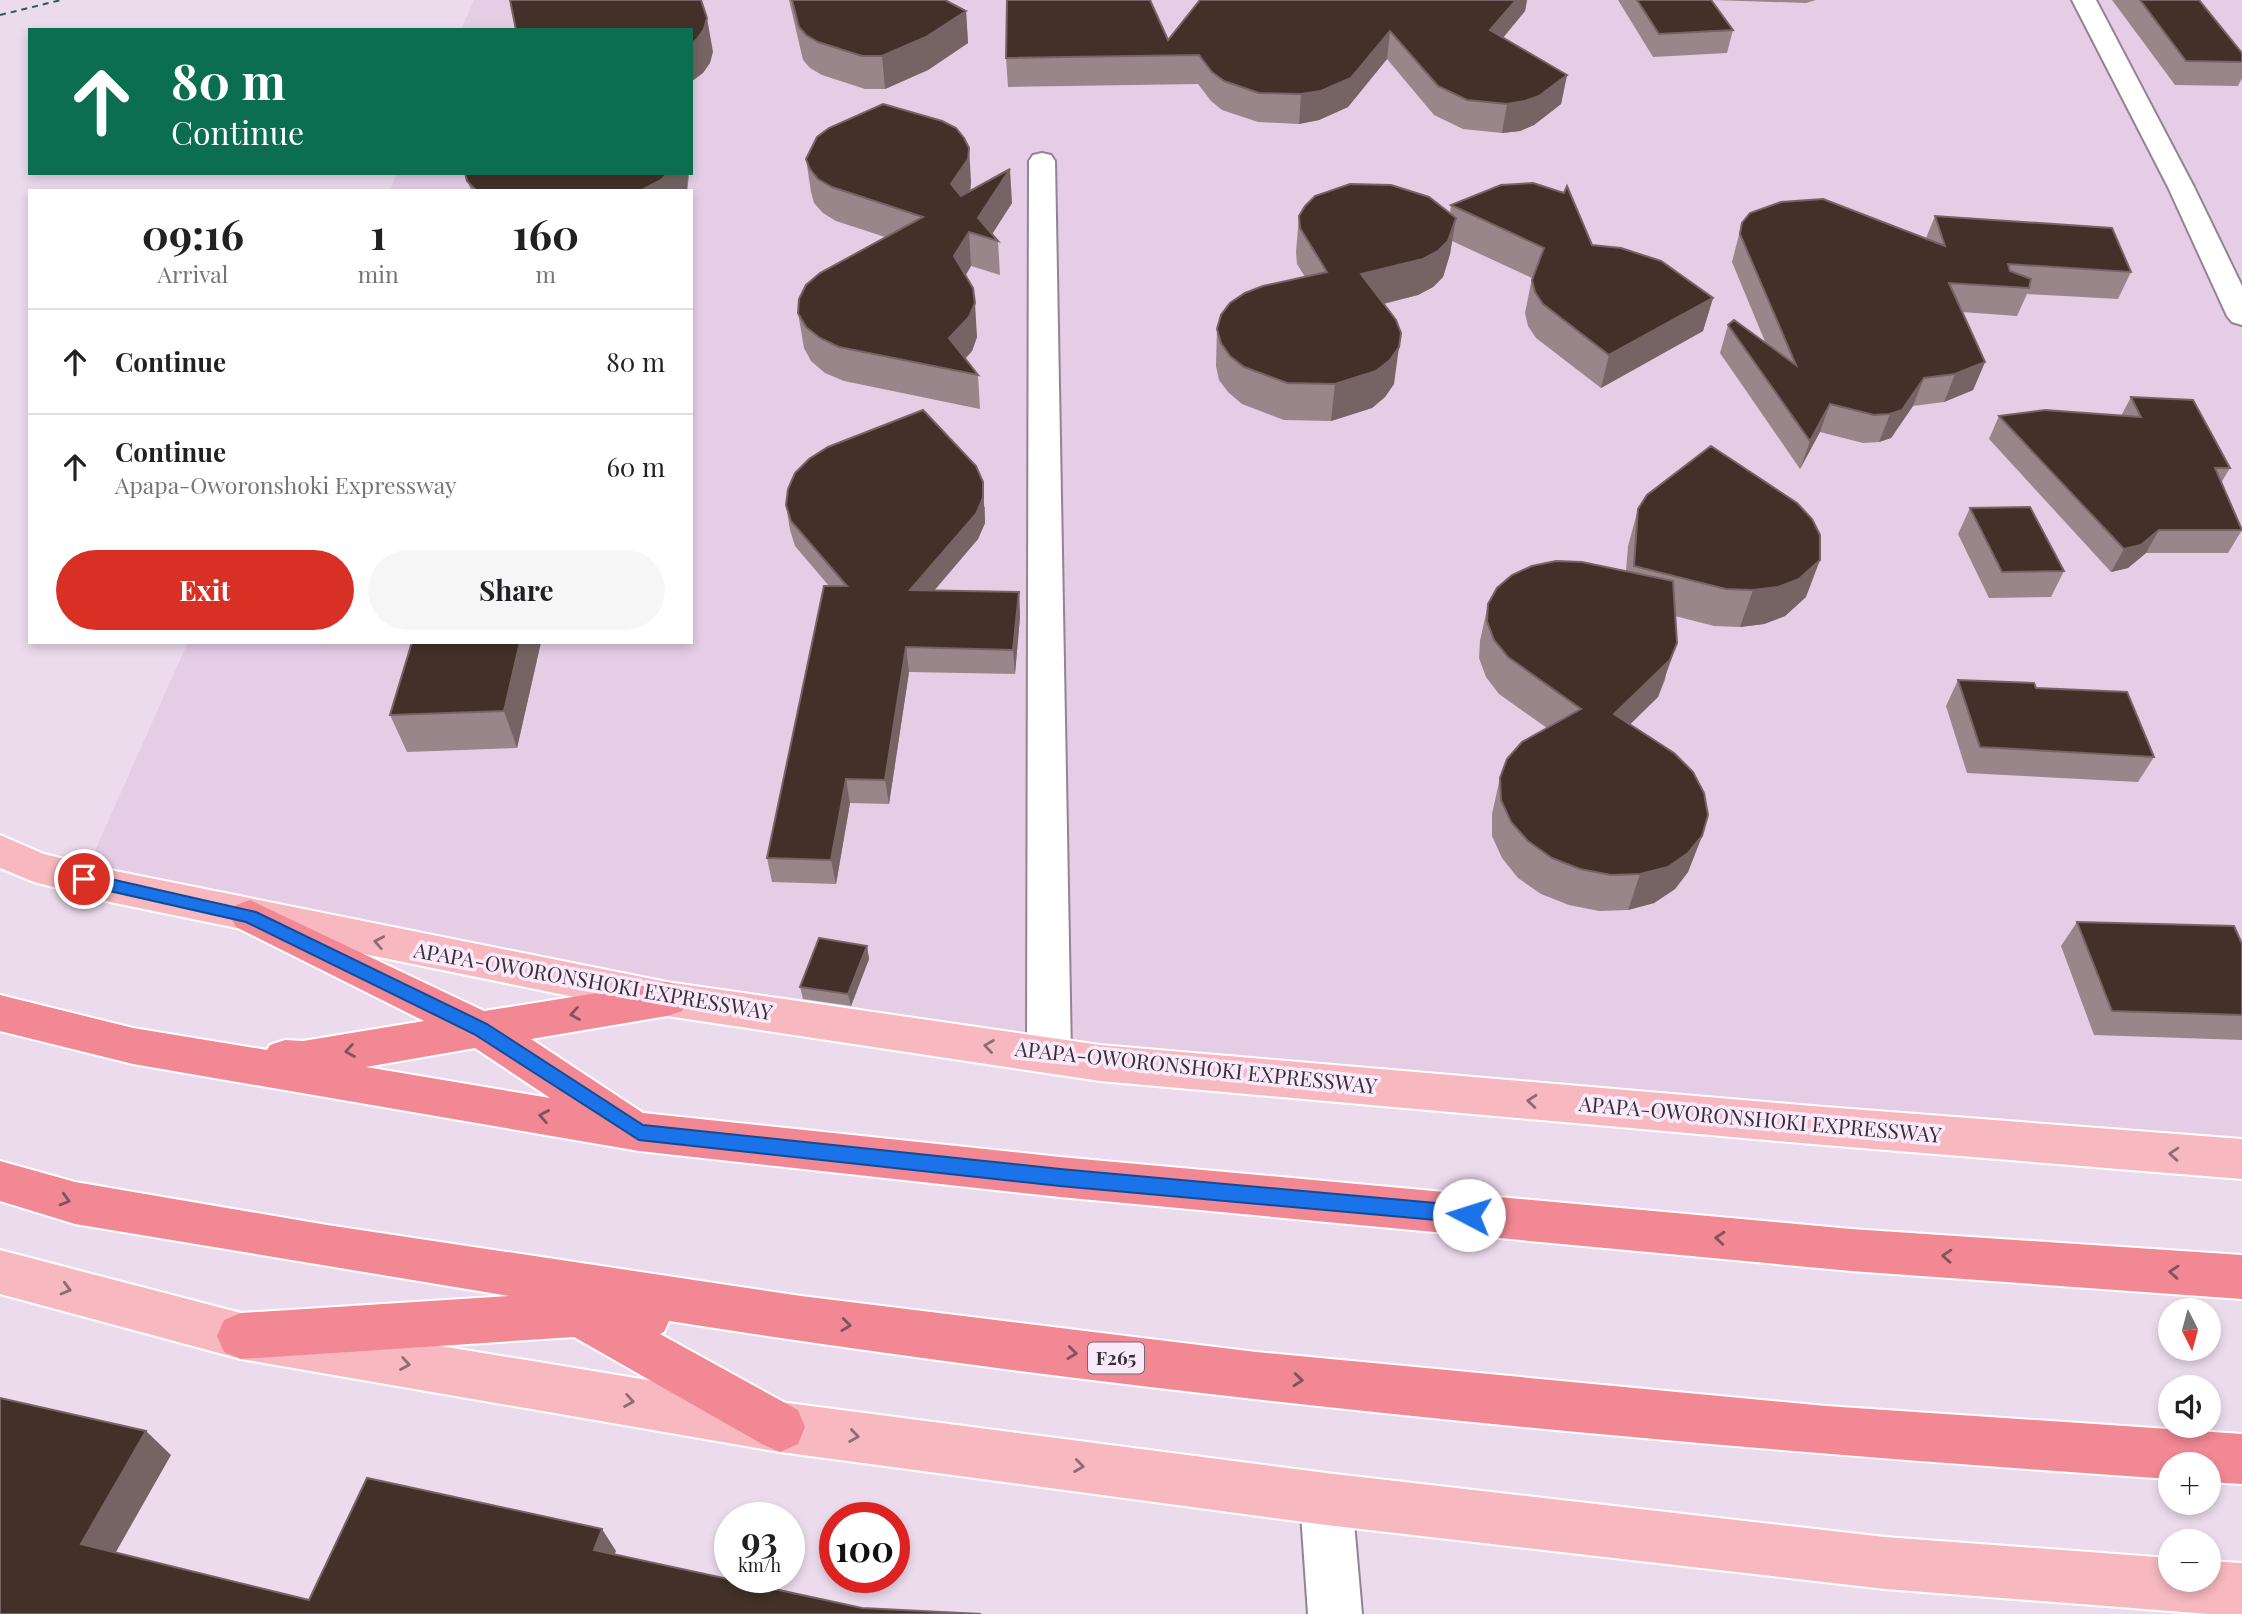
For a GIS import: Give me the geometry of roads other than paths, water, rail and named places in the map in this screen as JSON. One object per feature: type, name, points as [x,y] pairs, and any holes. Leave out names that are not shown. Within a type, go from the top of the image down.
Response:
[{"type":"highway","points":[[250,916],[480,1029],[639,1132]]},
{"type":"highway","points":[[133,1046],[303,1059],[667,999]]},
{"type":"highway","points":[[0,1013],[133,1046],[639,1132],[1074,1179],[1823,1247],[2242,1277]]},
{"type":"highway","name":"F265","points":[[0,1181],[75,1203],[327,1246],[802,1320],[1255,1376],[1826,1431],[2242,1459]]},
{"type":"highway","points":[[327,1246],[578,1314],[779,1427]]},
{"type":"highway","points":[[241,1336],[578,1314],[802,1320]]},
{"type":"main road","name":"APAPA-OWORONSHOKI EXPRESSWAY","points":[[0,850],[34,867],[250,916],[667,999],[1100,1063],[2242,1159]]},
{"type":"main road","points":[[0,1272],[241,1336],[779,1427],[1326,1499],[1885,1563],[2242,1590]]},
{"type":"street","points":[[2084,0],[2181,187],[2242,316]]},
{"type":"street","points":[[1042,161],[1049,1055]]},
{"type":"street","points":[[1326,1499],[1335,1614]]}]
